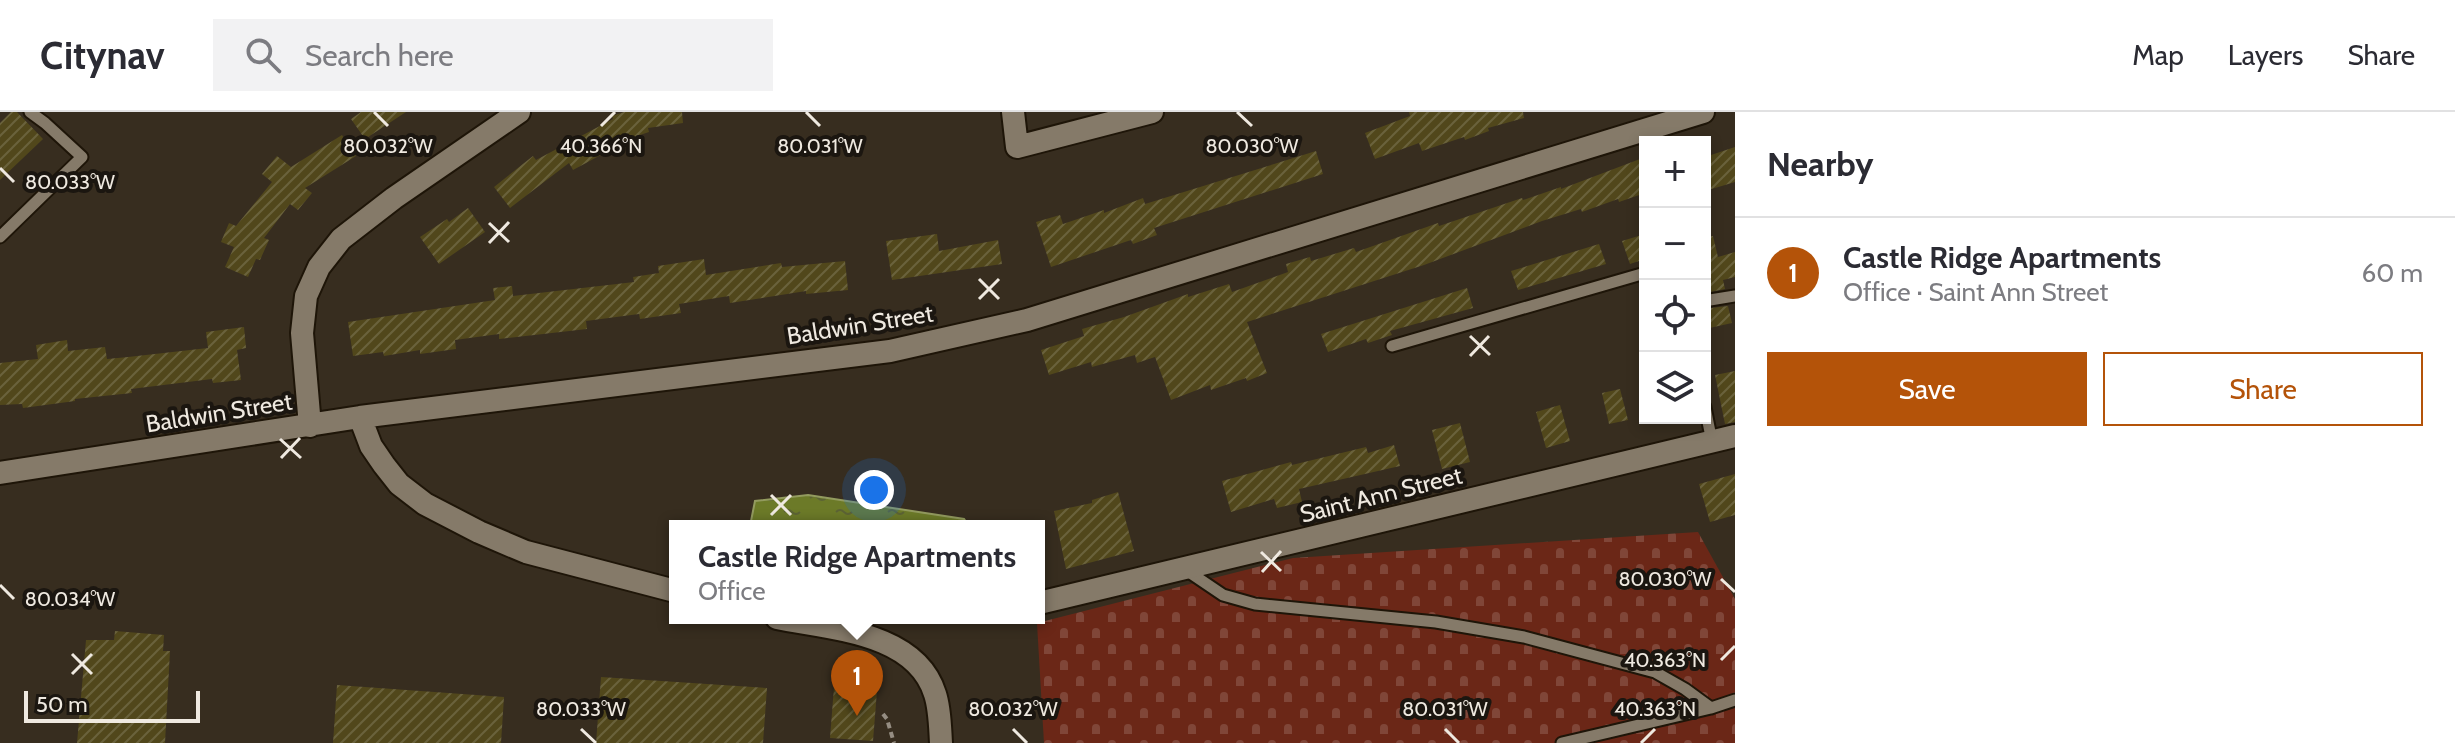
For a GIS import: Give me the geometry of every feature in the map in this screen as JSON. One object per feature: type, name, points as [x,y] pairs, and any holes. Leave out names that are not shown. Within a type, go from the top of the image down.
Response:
[{"type":"street","points":[[310,426],[302,333],[306,296],[319,267],[341,239],[394,198],[519,112]]},
{"type":"street","points":[[1013,112],[1017,147],[1152,112]]},
{"type":"street","name":"Baldwin Street","points":[[1652,136],[1703,112]]},
{"type":"street","name":"Baldwin Street","points":[[0,473],[360,417],[890,351],[1027,320],[1639,140]]},
{"type":"street","points":[[360,417],[371,446],[384,465],[399,484],[425,504],[526,552],[669,589]]},
{"type":"street","name":"Saint Ann Street","points":[[1045,602],[1735,436]]},
{"type":"street","points":[[809,624],[878,640],[899,648],[913,659],[926,674],[936,695],[941,743]]},
{"type":"lane","points":[[0,237],[82,157],[30,112]]},
{"type":"lane","points":[[1392,346],[1639,275]]},
{"type":"lane","points":[[1711,300],[1735,296]]},
{"type":"lane","points":[[1708,424],[1712,442]]},
{"type":"lane","points":[[1186,569],[1223,595],[1255,604],[1436,622],[1524,637],[1655,672],[1711,708]]},
{"type":"lane","points":[[1562,743],[1735,700]]},
{"type":"path","points":[[883,714],[894,743]]},
{"type":"green space","points":[[1698,532],[1735,599],[1735,743],[1044,743],[1037,624],[1293,558]]},
{"type":"water","points":[[808,495],[965,520],[751,520],[755,501]]},
{"type":"building","points":[[11,112],[17,112],[43,139],[0,180],[0,123]]},
{"type":"building","points":[[361,112],[406,112],[365,139],[351,119]]},
{"type":"building","points":[[624,112],[682,112],[683,123],[648,128],[649,132],[610,145],[612,149],[573,170],[569,163],[510,208],[494,187],[533,156],[536,160]]},
{"type":"building","points":[[1409,112],[1523,112],[1524,118],[1488,128],[1489,131],[1465,140],[1464,137],[1422,151],[1419,143],[1375,159],[1365,133],[1410,116]]},
{"type":"building","points":[[342,135],[356,156],[305,188],[312,193],[298,210],[290,204],[264,238],[269,240],[248,277],[225,267],[234,247],[221,242],[229,223],[236,226],[272,182],[262,174],[277,156],[291,167]]},
{"type":"building","points":[[1735,147],[1735,182],[1711,189],[1711,155]]},
{"type":"building","points":[[1316,151],[1323,174],[1154,228],[1157,235],[1133,244],[1131,240],[1051,267],[1036,222],[1060,215],[1063,224],[1143,198],[1145,204]]},
{"type":"building","points":[[1639,159],[1639,195],[1542,221],[1424,265],[1247,322],[1267,373],[1247,381],[1246,378],[1211,390],[1210,385],[1171,400],[1155,357],[1137,363],[1135,355],[1092,367],[1091,362],[1049,375],[1041,350],[1084,336],[1082,329],[1188,294],[1188,297],[1229,284],[1232,292],[1288,272],[1286,264],[1310,257],[1311,261],[1354,248],[1356,252],[1438,223],[1439,226],[1522,198],[1561,189]]},
{"type":"building","points":[[468,208],[485,232],[439,264],[420,237]]},
{"type":"building","points":[[937,234],[939,251],[998,240],[1002,264],[892,280],[886,241]]},
{"type":"building","points":[[1639,236],[1639,261],[1630,264],[1622,241]]},
{"type":"building","points":[[1711,236],[1718,257],[1735,252],[1735,277],[1723,280],[1725,289],[1711,292],[1711,280]]},
{"type":"building","points":[[1599,244],[1606,264],[1518,290],[1511,271]]},
{"type":"building","points":[[704,259],[706,275],[781,263],[782,267],[845,261],[848,290],[806,294],[806,291],[730,303],[729,296],[679,304],[681,313],[640,319],[639,314],[586,321],[587,329],[499,339],[499,334],[455,340],[456,349],[420,354],[420,350],[384,356],[383,352],[353,356],[348,322],[495,300],[493,288],[512,286],[513,296],[634,282],[633,277],[659,273],[658,266]]},
{"type":"building","points":[[1467,288],[1473,308],[1390,331],[1392,335],[1368,343],[1366,339],[1328,352],[1321,334]]},
{"type":"building","points":[[1728,306],[1732,323],[1711,328],[1711,308]]},
{"type":"building","points":[[244,327],[246,348],[237,350],[241,380],[213,383],[212,379],[131,389],[132,393],[23,408],[22,404],[0,405],[0,363],[38,359],[36,345],[67,340],[68,351],[105,347],[107,359],[208,348],[206,332]]},
{"type":"building","points":[[1735,371],[1735,422],[1725,424],[1715,375]]},
{"type":"building","points":[[1620,389],[1628,420],[1609,424],[1602,393]]},
{"type":"building","points":[[1560,405],[1570,441],[1546,448],[1536,412]]},
{"type":"building","points":[[1460,423],[1470,462],[1442,469],[1432,430]]},
{"type":"building","points":[[1394,445],[1400,466],[1299,489],[1302,502],[1277,508],[1274,499],[1231,512],[1222,481],[1291,462],[1292,465],[1366,447],[1368,453]]},
{"type":"building","points":[[1735,474],[1735,515],[1710,522],[1699,484]]},
{"type":"building","points":[[1118,492],[1134,551],[1066,569],[1054,511],[1092,503],[1092,500]]},
{"type":"building","points":[[115,631],[164,635],[163,651],[170,651],[165,743],[77,743],[86,640],[114,640]]},
{"type":"building","points":[[601,677],[767,688],[763,743],[596,743]]},
{"type":"building","points":[[337,685],[504,697],[501,743],[333,743]]},
{"type":"building","points":[[834,687],[877,691],[873,741],[830,738]]},
{"type":"place","name":"Castle Ridge Apartments","points":[[857,716]]}]
